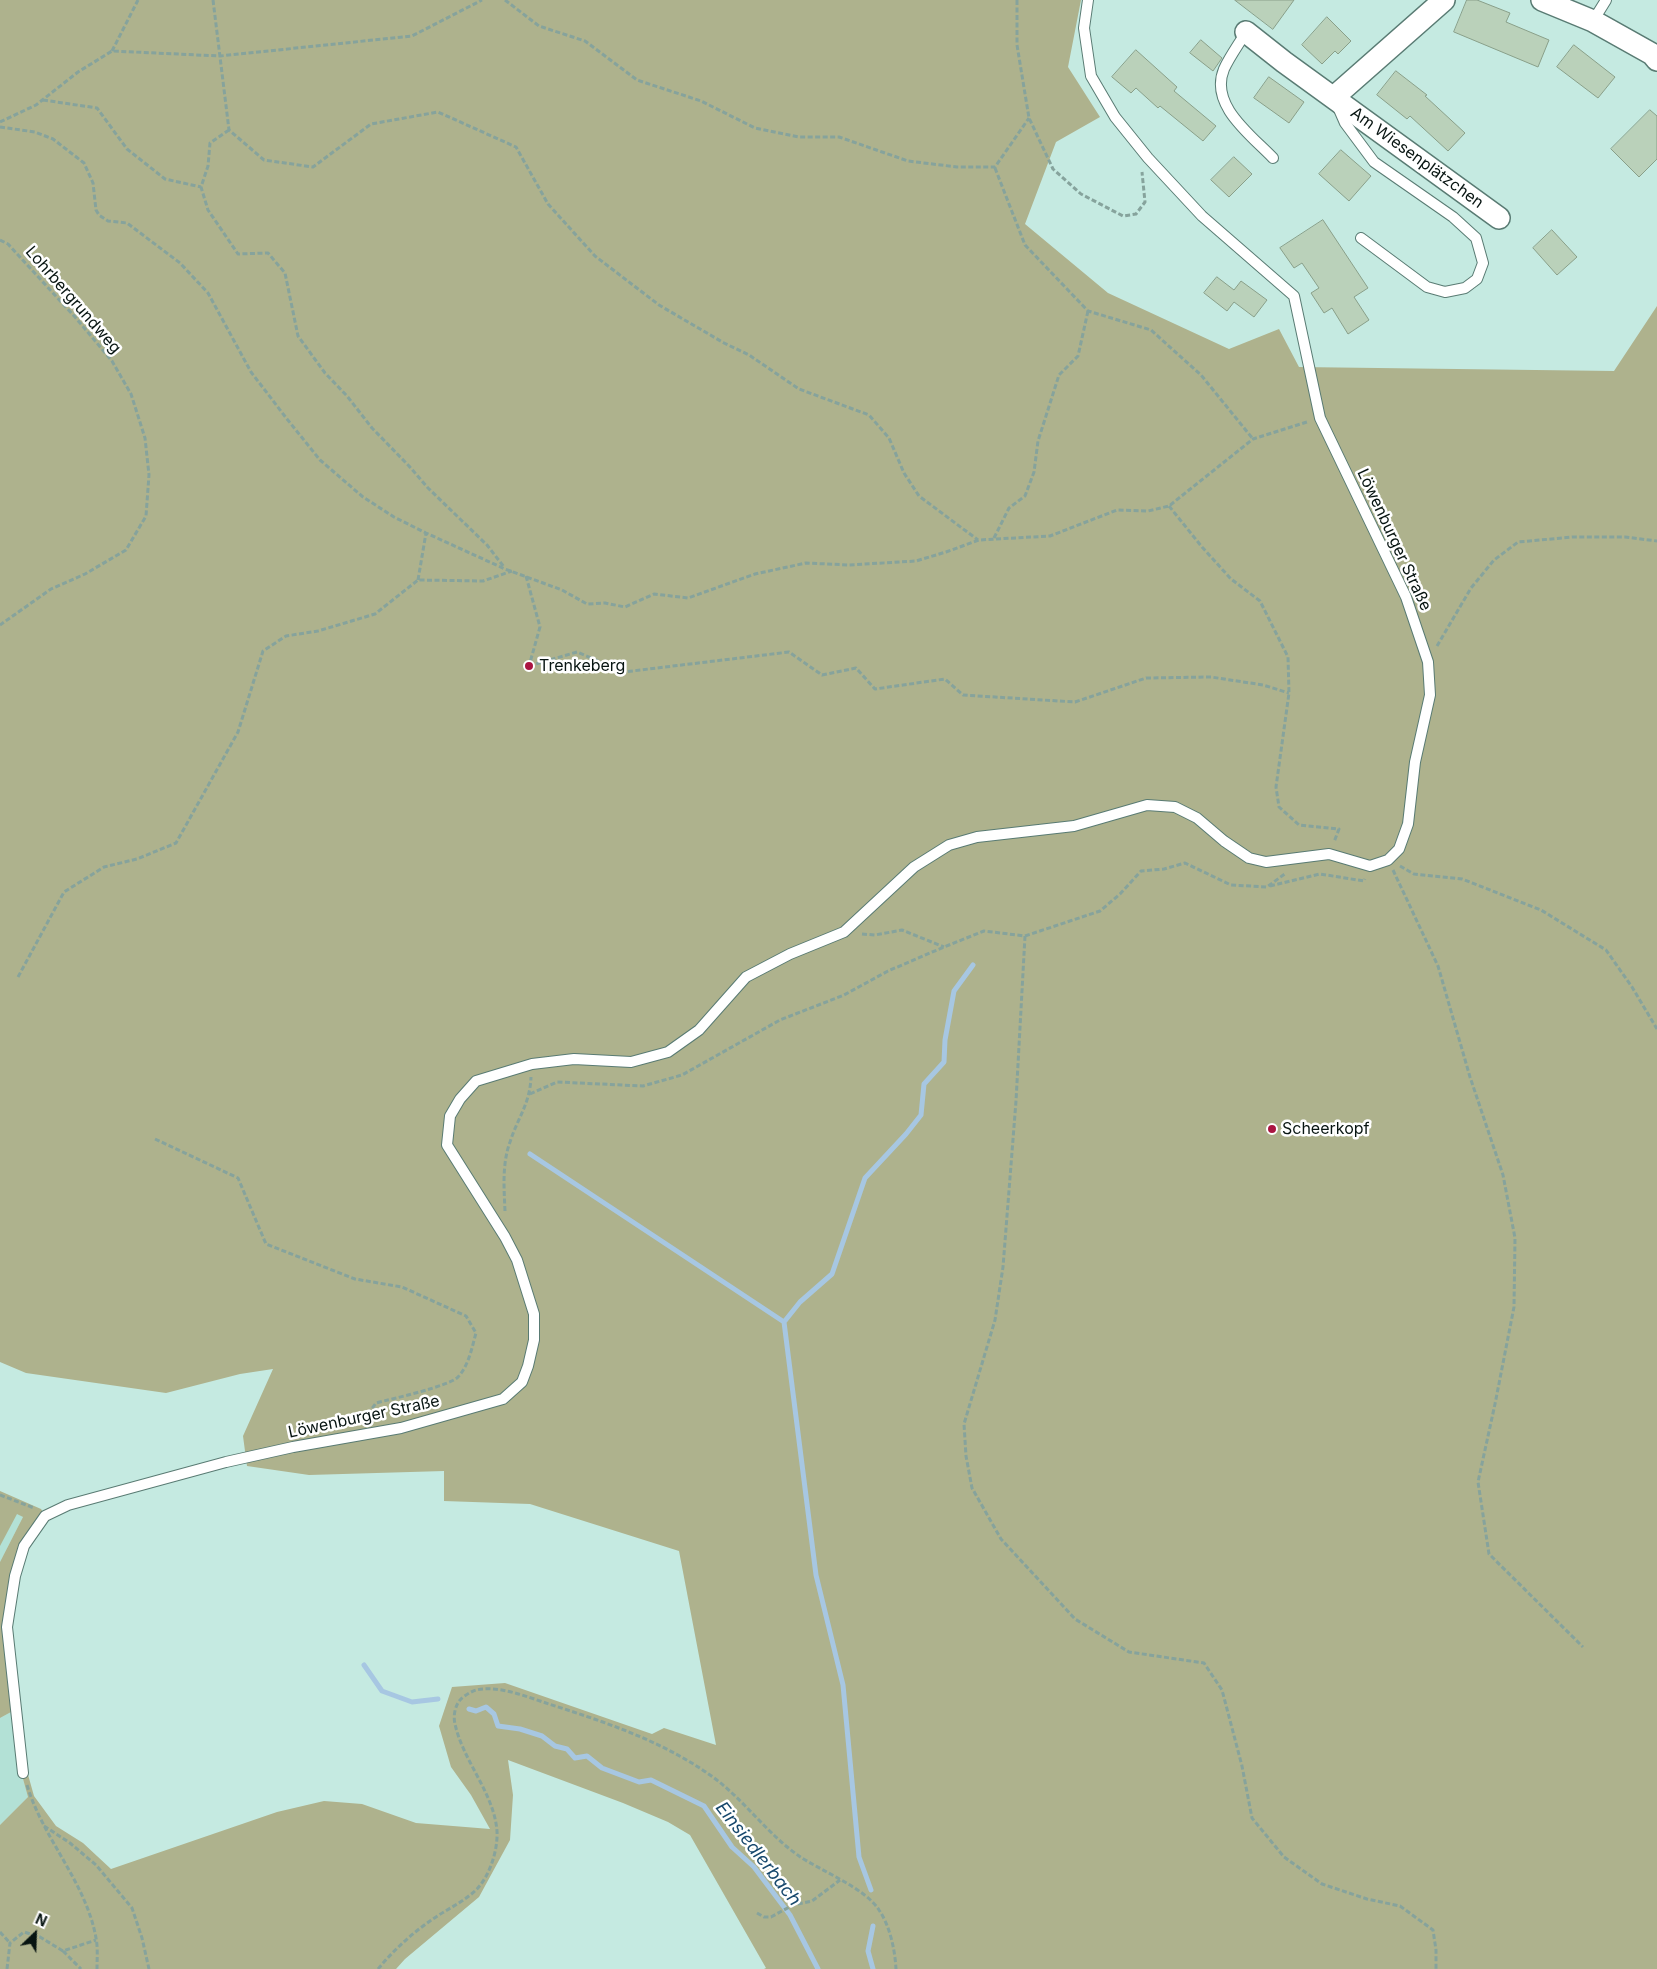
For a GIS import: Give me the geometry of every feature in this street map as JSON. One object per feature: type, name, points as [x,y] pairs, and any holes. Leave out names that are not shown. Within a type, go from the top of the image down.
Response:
[{"type":"street","name":"Am Wiesenplätzchen","points":[[1334,97],[1444,0]]},
{"type":"street","points":[[1542,0],[1593,21],[1652,54],[1657,60]]},
{"type":"street","name":"Am Wiesenplätzchen","points":[[1246,32],[1284,62],[1499,218]]},
{"type":"lane","name":"Löwenburger Straße","points":[[1088,0],[1084,28],[1091,76],[1115,117],[1148,158],[1202,216],[1294,296],[1320,418],[1406,596],[1428,662],[1430,695],[1415,762],[1408,824],[1399,849],[1388,860]]},
{"type":"lane","points":[[1593,21],[1606,0]]},
{"type":"lane","points":[[1246,32],[1224,70],[1221,90],[1229,112],[1273,158]]},
{"type":"lane","points":[[1334,97],[1345,123],[1374,162],[1453,217],[1476,238],[1483,263],[1477,279],[1465,288],[1445,292],[1427,287],[1361,238]]},
{"type":"lane","name":"Löwenburger Straße","points":[[23,1772],[8,1627],[15,1576],[24,1546],[45,1516],[68,1505],[226,1462],[293,1447],[401,1428],[503,1399],[522,1382],[534,1340],[534,1314],[518,1260],[446,1145],[450,1116],[460,1099],[476,1081],[532,1064],[574,1059],[631,1062],[668,1052],[699,1030],[746,977],[790,954],[844,932],[914,867],[949,845],[977,837],[1074,826],[1148,805],[1175,807],[1197,818],[1224,841],[1249,858],[1266,862],[1329,854],[1370,866]]},
{"type":"lane","points":[[1370,866],[1388,860]]},
{"type":"path","points":[[0,122],[36,105],[78,72],[112,51],[138,0]]},
{"type":"path","points":[[214,0],[229,130],[264,160],[313,167],[371,124],[438,112],[516,147],[548,204],[595,256],[659,305],[724,343],[749,355],[799,389],[869,415],[889,438],[904,473],[919,496],[979,540]]},
{"type":"path","points":[[112,51],[220,56],[412,36],[482,0]]},
{"type":"path","points":[[505,0],[539,26],[585,41],[637,80],[701,101],[755,128],[798,137],[839,137],[908,160],[958,167],[995,167]]},
{"type":"path","points":[[1017,0],[1017,45],[1029,118],[1053,169],[1081,194],[1123,216],[1136,214],[1145,202],[1141,176],[1143,165],[1148,158]]},
{"type":"path","points":[[43,100],[97,108],[127,150],[165,179],[201,187]]},
{"type":"path","points":[[995,167],[1029,118]]},
{"type":"path","points":[[0,127],[35,132],[53,139],[84,164],[93,183],[96,210],[99,215],[108,221],[127,223],[180,263],[208,293],[251,372],[320,460],[363,497],[394,517],[426,534],[505,569],[562,590],[588,604],[605,603],[625,607],[654,594],[688,598],[755,574],[806,563],[850,565],[916,560],[979,540],[1050,536],[1117,510],[1148,511],[1169,506],[1253,439],[1320,418]]},
{"type":"path","points":[[229,130],[210,143],[208,166],[201,187],[208,210],[238,254],[268,253],[285,273],[298,336],[325,373],[347,396],[372,428],[428,488],[487,545],[505,569]]},
{"type":"path","points":[[995,167],[1025,245],[1088,311],[1151,330],[1201,375],[1253,439]]},
{"type":"path","name":"Lohrbergrundweg","points":[[0,240],[8,244],[75,317],[112,362],[131,394],[145,438],[149,475],[146,516],[126,550],[84,574],[51,589],[0,624]]},
{"type":"path","points":[[993,539],[1009,508],[1025,496],[1034,472],[1038,441],[1059,375],[1078,356],[1088,311]]},
{"type":"path","points":[[1169,506],[1231,579],[1260,601],[1288,657],[1289,693],[1276,787],[1279,807],[1299,825],[1339,829]]},
{"type":"path","points":[[418,580],[426,534]]},
{"type":"path","points":[[1428,662],[1471,588],[1494,560],[1518,542],[1581,537],[1625,537],[1657,541]]},
{"type":"path","points":[[18,977],[64,892],[104,867],[137,860],[176,842],[238,732],[263,651],[286,636],[318,631],[375,614],[418,580],[484,581],[512,571]]},
{"type":"path","points":[[526,576],[540,627],[529,666],[577,652],[624,672],[788,652],[822,675],[856,668],[875,689],[945,679],[963,695],[1076,702],[1146,678],[1211,677],[1263,685],[1289,693]]},
{"type":"path","points":[[1267,887],[1284,876],[1296,858]]},
{"type":"path","points":[[1388,860],[1414,874],[1462,878],[1541,910],[1606,950],[1632,987],[1657,1029]]},
{"type":"path","points":[[1388,860],[1438,966],[1470,1077],[1503,1175],[1515,1238],[1514,1307],[1478,1482],[1489,1554],[1583,1647]]},
{"type":"path","points":[[505,1237],[504,1171],[509,1143],[530,1094],[557,1082],[643,1086],[682,1075],[780,1020],[844,995],[888,972],[984,931],[1025,936],[1100,911],[1120,894],[1141,871],[1164,870],[1185,863],[1231,885],[1267,887],[1320,874],[1364,881],[1370,866]]},
{"type":"path","points":[[844,932],[875,935],[902,930],[944,947]]},
{"type":"path","points":[[1025,936],[1016,1101],[1002,1267],[995,1320],[964,1424],[966,1456],[972,1488],[1001,1538],[1075,1618],[1129,1652],[1204,1663],[1222,1690],[1242,1766],[1252,1818],[1284,1857],[1322,1884],[1366,1899],[1400,1906],[1433,1930],[1436,1969]]},
{"type":"path","points":[[155,1139],[238,1178],[266,1244],[355,1279],[402,1288],[466,1316],[476,1333],[469,1359],[458,1378],[418,1392],[376,1403],[366,1417],[367,1434]]},
{"type":"path","points":[[0,1495],[26,1504],[45,1516]]},
{"type":"path","points":[[378,1969],[392,1952],[415,1933],[477,1888],[488,1872],[496,1850],[497,1830],[490,1804],[463,1748],[454,1723],[455,1709],[461,1699],[474,1690],[497,1690],[522,1695],[601,1720],[649,1740],[713,1777],[772,1834],[799,1855],[866,1897],[879,1909],[895,1954],[896,1969]]},
{"type":"path","points":[[23,1772],[30,1795],[44,1825],[80,1890],[90,1914],[96,1940],[97,1969]]},
{"type":"path","points":[[44,1825],[70,1843],[96,1865],[132,1908],[142,1938],[148,1969]]},
{"type":"path","points":[[757,1913],[764,1917],[771,1917],[793,1905],[812,1901],[840,1880]]},
{"type":"path","points":[[0,1932],[10,1943],[8,1969]]},
{"type":"path","points":[[10,1943],[24,1932],[40,1937],[63,1952],[81,1969]]},
{"type":"path","points":[[63,1952],[96,1940]]},
{"type":"shaded area","points":[[0,0],[1081,0],[1068,67],[1100,117],[1056,142],[1025,224],[1108,293],[1229,349],[1279,329],[1299,367],[1614,371],[1657,306],[1657,1969],[764,1969],[766,1968],[690,1835],[668,1822],[623,1803],[508,1760],[513,1795],[510,1840],[479,1897],[405,1959],[396,1969],[0,1969],[0,1825],[28,1797],[20,1768],[11,1712],[0,1718],[0,1562],[23,1517],[17,1514],[0,1546],[0,1491],[41,1509],[47,1518],[27,1547],[17,1577],[11,1628],[25,1764],[34,1796],[56,1826],[83,1843],[111,1869],[277,1812],[324,1801],[362,1804],[416,1823],[490,1829],[471,1795],[451,1767],[439,1726],[452,1687],[505,1683],[652,1734],[664,1728],[716,1745],[679,1551],[530,1504],[444,1501],[444,1471],[309,1475],[247,1466],[243,1436],[273,1369],[240,1374],[166,1393],[26,1373],[0,1362]]},
{"type":"shaded area","points":[[0,1512],[17,1513],[23,1517],[0,1562]]},
{"type":"shaded area","points":[[11,1712],[20,1768],[28,1797],[0,1825],[0,1718]]},
{"type":"building","points":[[1235,0],[1294,0],[1273,29]]},
{"type":"building","points":[[1467,0],[1477,0],[1510,13],[1506,22],[1549,40],[1538,67],[1454,32]]},
{"type":"building","points":[[1327,17],[1351,41],[1338,54],[1335,51],[1322,64],[1302,45]]},
{"type":"building","points":[[1201,40],[1222,58],[1213,71],[1190,53]]},
{"type":"building","points":[[1574,45],[1615,77],[1598,98],[1557,67]]},
{"type":"building","points":[[1136,50],[1177,87],[1174,91],[1216,126],[1203,141],[1160,106],[1158,108],[1136,88],[1131,93],[1112,77]]},
{"type":"building","points":[[1396,71],[1427,95],[1425,96],[1465,133],[1448,151],[1410,116],[1407,119],[1377,95]]},
{"type":"building","points":[[1269,77],[1304,102],[1289,123],[1254,98]]},
{"type":"building","points":[[1650,110],[1657,116],[1657,159],[1639,177],[1611,149]]},
{"type":"building","points":[[1341,150],[1371,176],[1349,201],[1319,174]]},
{"type":"building","points":[[1234,157],[1252,174],[1229,197],[1211,180]]},
{"type":"building","points":[[1323,220],[1368,288],[1354,297],[1369,320],[1348,334],[1332,308],[1324,313],[1311,293],[1319,288],[1302,263],[1294,268],[1280,248]]},
{"type":"building","points":[[1552,230],[1577,257],[1557,275],[1533,248]]},
{"type":"building","points":[[1217,277],[1234,290],[1241,281],[1267,300],[1254,317],[1234,302],[1227,311],[1204,293]]},
{"type":"waterway","points":[[784,1322],[800,1302],[832,1274],[865,1178],[921,1115],[924,1084],[944,1062],[945,1040],[954,991],[973,965]]},
{"type":"waterway","points":[[530,1154],[784,1322],[816,1575],[843,1685],[859,1857],[871,1890]]},
{"type":"waterway","name":"Einsiedlerbach","points":[[364,1665],[382,1691],[412,1702],[438,1699]]},
{"type":"waterway","name":"Einsiedlerbach","points":[[469,1709],[476,1711],[486,1707],[494,1714],[498,1726],[520,1729],[542,1736],[555,1746],[567,1749],[575,1758],[587,1756],[602,1768],[639,1782],[651,1780],[704,1806],[732,1847],[754,1867],[790,1915],[818,1969]]},
{"type":"waterway","points":[[873,1926],[868,1951],[873,1969]]},
{"type":"place","name":"Trenkeberg","points":[[529,666]]},
{"type":"place","name":"Scheerkopf","points":[[1272,1129]]}]
